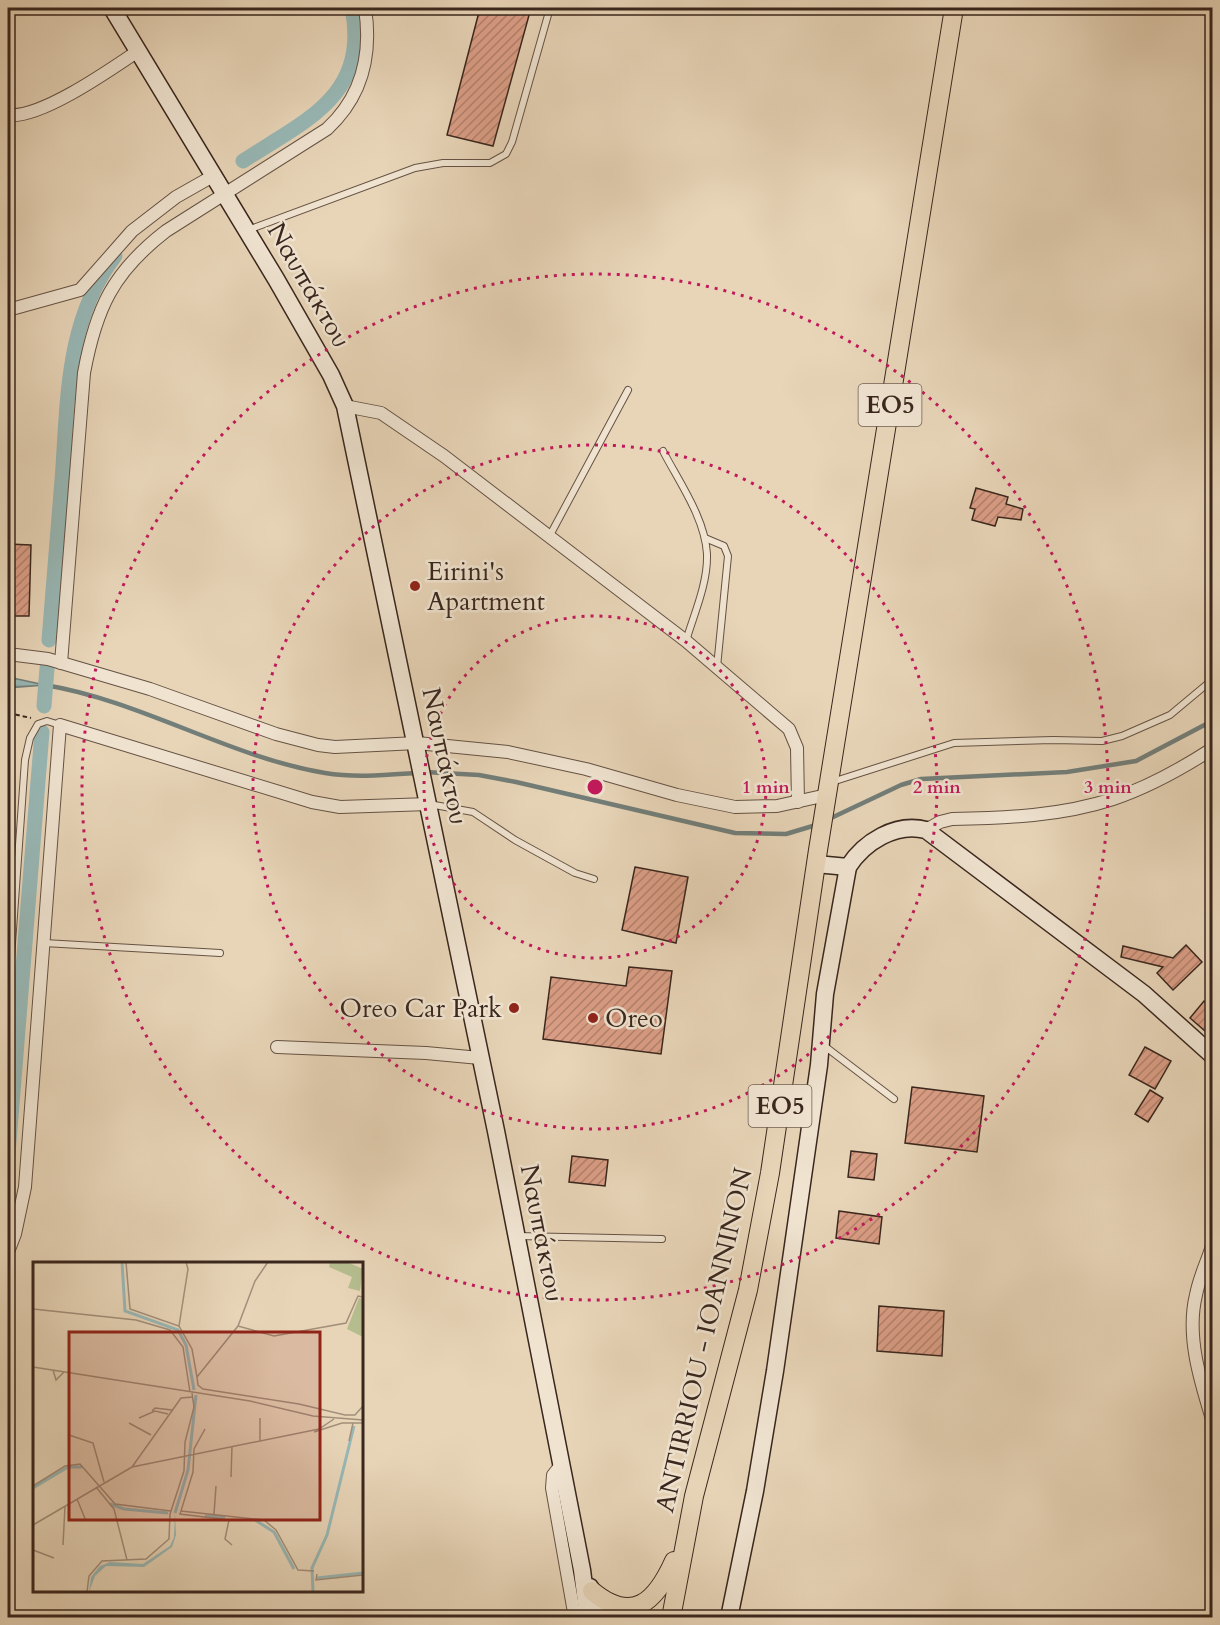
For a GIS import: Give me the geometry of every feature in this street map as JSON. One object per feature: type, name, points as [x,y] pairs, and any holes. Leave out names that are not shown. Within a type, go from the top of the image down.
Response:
[{"type":"main road","name":"Ναυπάκτου","points":[[112,8],[321,356],[345,406],[418,748],[516,1236],[582,1570],[588,1617]]},
{"type":"main road","name":"ANTIRRIOU - IOANNINON","points":[[671,1617],[685,1538],[754,1256],[793,1027],[817,857],[954,8]]},
{"type":"main road","points":[[729,1617],[755,1491],[775,1371],[825,994],[848,867],[860,853],[894,830],[907,827],[926,830],[1144,994],[1212,1055]]},
{"type":"main road","points":[[817,857],[848,867]]},
{"type":"main road","points":[[592,1591],[601,1600],[620,1607],[640,1606],[650,1601],[666,1579],[685,1538]]},
{"type":"main road","name":"Ναυπάκτου","points":[[582,1570],[605,1617]]},
{"type":"street","points":[[61,663],[81,407],[89,344],[106,300],[133,258],[166,231],[327,129],[347,107],[365,70],[365,8]]},
{"type":"street","points":[[8,115],[19,116],[41,108],[99,78],[138,51]]},
{"type":"street","points":[[8,310],[80,290],[132,231],[176,197],[213,176]]},
{"type":"street","points":[[345,406],[381,413],[444,456],[686,641],[793,734],[797,748],[798,802]]},
{"type":"street","points":[[8,654],[61,663],[150,690],[299,741],[336,747],[508,752],[729,806],[777,806],[827,794]]},
{"type":"street","points":[[8,1252],[15,1234],[25,1187],[60,725],[312,802],[340,807],[429,804]]},
{"type":"street","points":[[926,830],[940,822],[952,819],[1039,815],[1112,799],[1171,774],[1212,749]]},
{"type":"street","points":[[277,1047],[340,1048],[480,1058]]},
{"type":"street","points":[[1212,1246],[1195,1296],[1192,1327],[1195,1354],[1212,1419]]},
{"type":"street","points":[[561,1464],[553,1475],[552,1488],[575,1617]]},
{"type":"lane","points":[[247,231],[415,168],[443,163],[490,163],[500,159],[512,142],[550,8]]},
{"type":"lane","points":[[549,537],[628,390]]},
{"type":"lane","points":[[663,452],[705,538],[707,556],[705,578],[686,641]]},
{"type":"lane","points":[[705,538],[724,546],[728,556],[717,668]]},
{"type":"lane","points":[[827,794],[954,743],[1102,741],[1122,736],[1170,715],[1212,680]]},
{"type":"lane","points":[[8,1000],[25,759],[30,738],[41,721],[60,725]]},
{"type":"lane","points":[[429,804],[473,812],[525,846],[594,879]]},
{"type":"lane","points":[[43,943],[220,953]]},
{"type":"lane","points":[[820,1043],[894,1099]]},
{"type":"lane","points":[[516,1236],[662,1239]]},
{"type":"path","points":[[8,713],[41,721]]},
{"type":"water","points":[[8,677],[45,685],[8,688]]},
{"type":"building","points":[[480,8],[531,8],[493,146],[447,135]]},
{"type":"building","points":[[976,488],[1008,497],[1006,504],[1023,509],[1021,520],[998,517],[995,526],[972,520],[975,509],[970,508]]},
{"type":"building","points":[[8,544],[31,545],[29,616],[8,616]]},
{"type":"building","points":[[635,867],[688,877],[676,943],[622,930]]},
{"type":"building","points":[[1186,945],[1202,962],[1173,990],[1157,973],[1163,967],[1121,957],[1123,946],[1173,958]]},
{"type":"building","points":[[629,967],[672,971],[661,1054],[543,1039],[551,977],[626,986]]},
{"type":"building","points":[[1204,1001],[1212,1008],[1212,1037],[1190,1018]]},
{"type":"building","points":[[1145,1047],[1171,1061],[1155,1089],[1129,1075]]},
{"type":"building","points":[[912,1087],[984,1096],[977,1152],[905,1143]]},
{"type":"building","points":[[1150,1090],[1163,1098],[1148,1122],[1135,1114]]},
{"type":"building","points":[[851,1151],[877,1154],[874,1180],[848,1177]]},
{"type":"building","points":[[572,1156],[608,1160],[605,1186],[569,1182]]},
{"type":"building","points":[[839,1211],[882,1217],[879,1244],[836,1238]]},
{"type":"building","points":[[879,1306],[944,1311],[942,1356],[877,1351]]},
{"type":"waterway","points":[[243,161],[309,118],[342,85],[351,63],[355,38],[352,8]]},
{"type":"waterway","points":[[49,640],[72,363],[86,307],[115,256]]},
{"type":"waterway","points":[[44,706],[47,668]]},
{"type":"waterway","points":[[45,685],[116,703],[254,755],[289,765],[325,773],[348,775],[417,773]]},
{"type":"waterway","points":[[829,819],[901,785],[921,779],[1067,772],[1136,761],[1212,721]]},
{"type":"waterway","points":[[8,1154],[42,732]]},
{"type":"waterway","points":[[425,772],[479,775],[516,782],[735,833],[786,834],[816,825]]},
{"type":"place","name":"Eirini's Apartment","points":[[415,586]]},
{"type":"place","name":"Oreo Car Park","points":[[514,1008]]},
{"type":"place","name":"Oreo","points":[[593,1018]]}]
